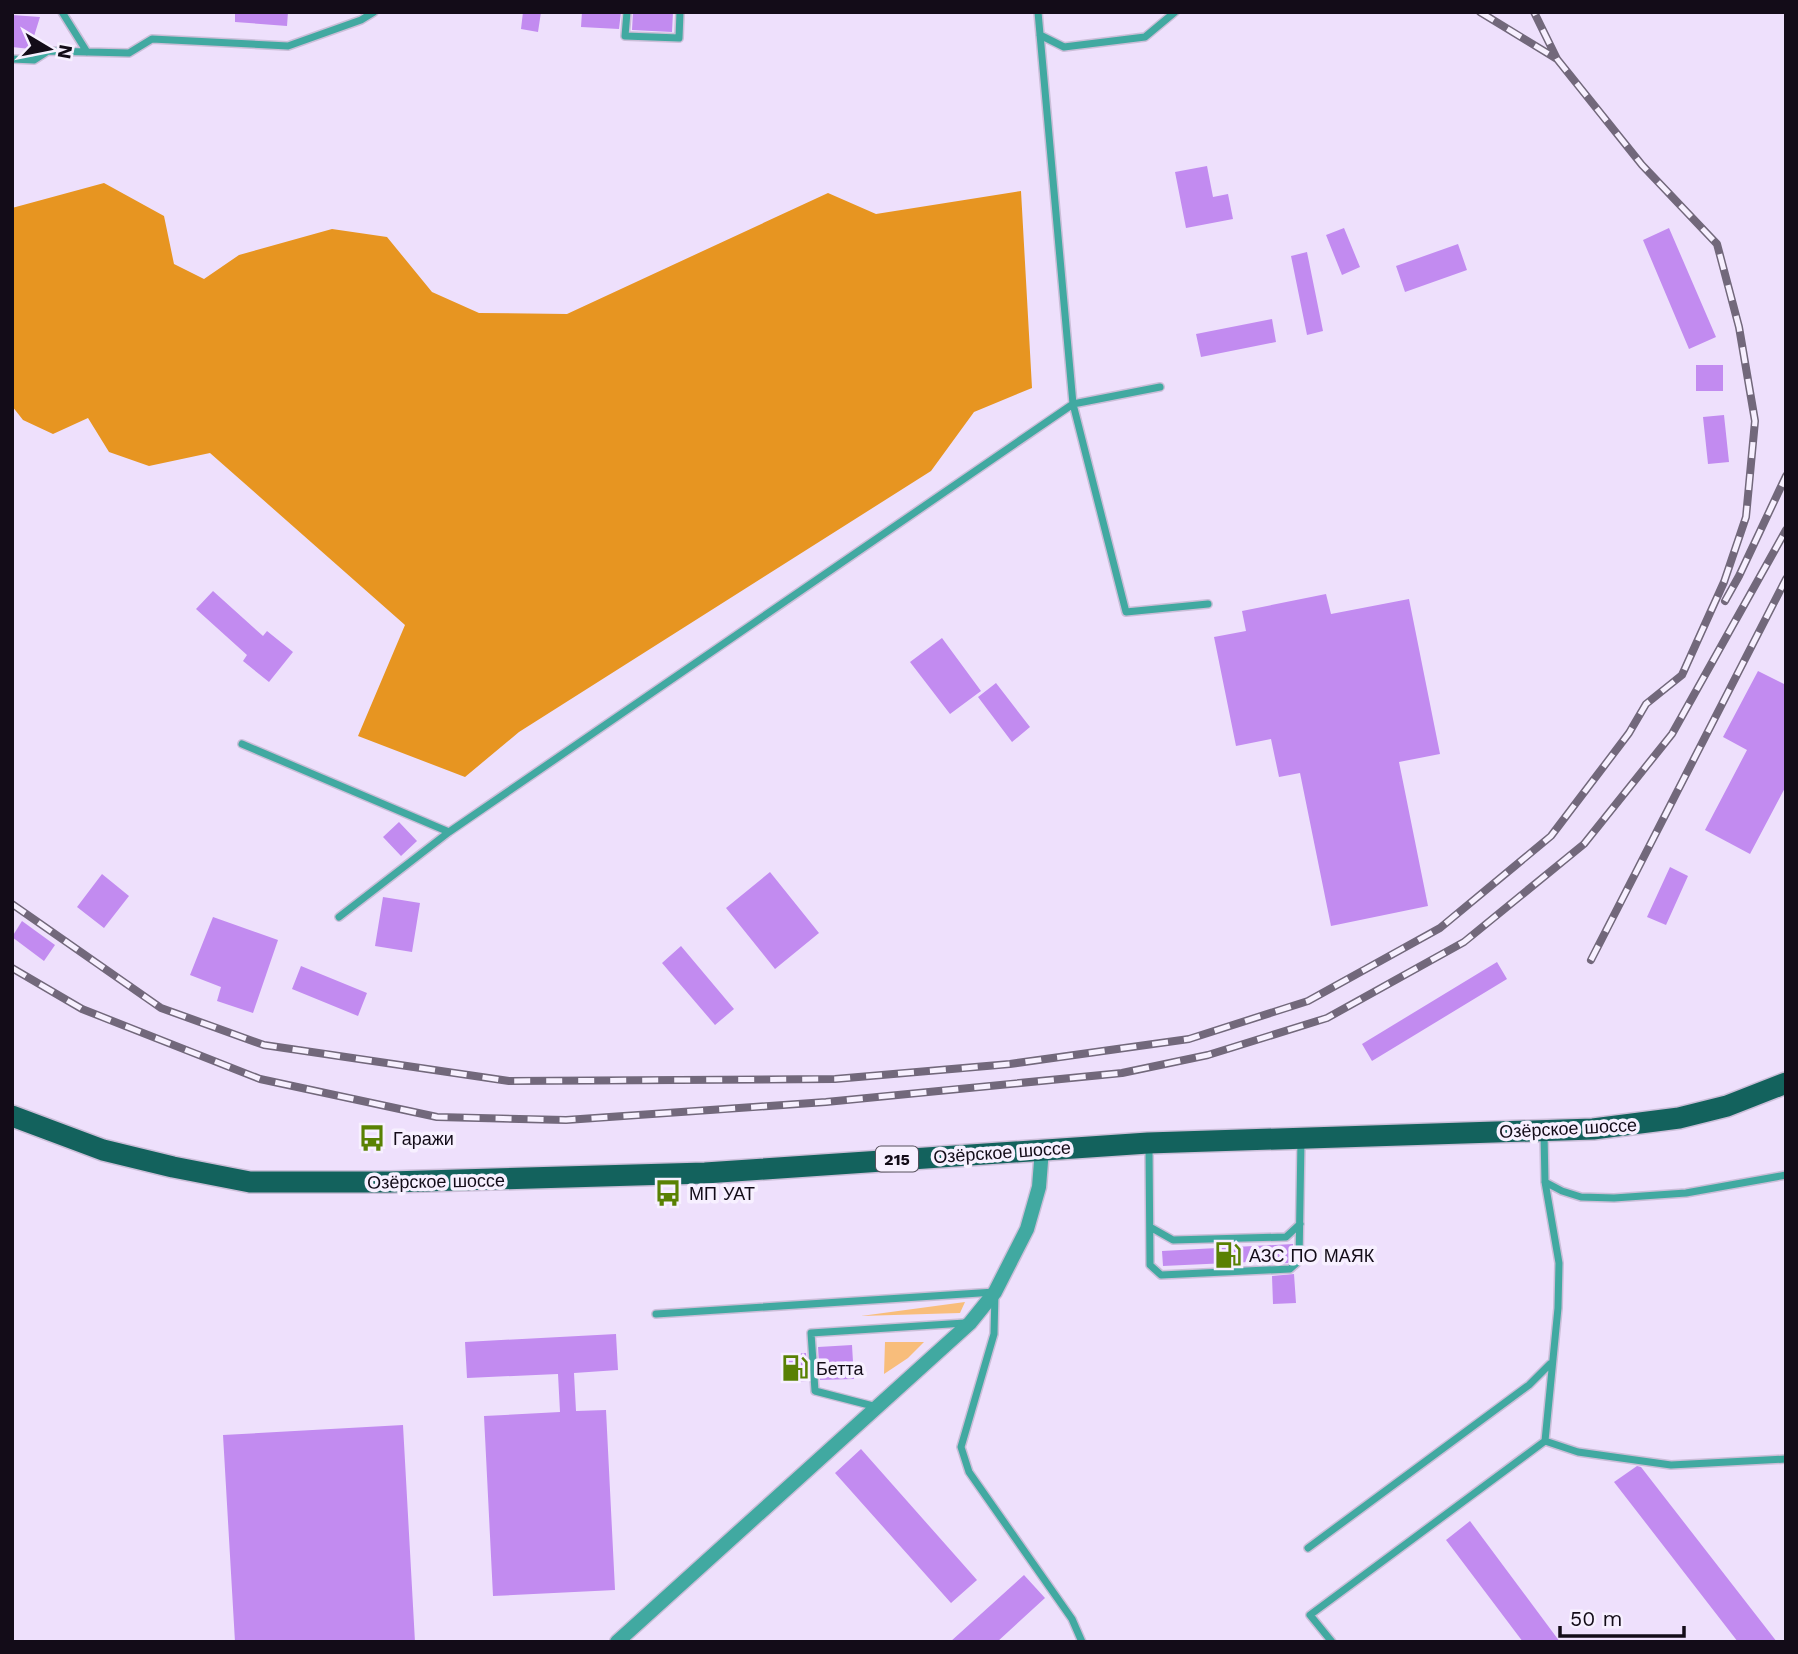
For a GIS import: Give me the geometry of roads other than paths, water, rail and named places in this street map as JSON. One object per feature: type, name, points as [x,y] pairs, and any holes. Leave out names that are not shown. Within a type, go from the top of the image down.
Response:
[{"type":"main road","name":"Озёрское шоссе","points":[[12,1116],[103,1150],[250,1182],[390,1182],[705,1173],[1149,1143],[1630,1126],[1727,1106],[1786,1083]]},
{"type":"street","points":[[617,1642],[970,1323],[995,1292],[1027,1229],[1039,1187],[1042,1149]]},
{"type":"lane","points":[[62,12],[87,52]]},
{"type":"lane","points":[[12,59],[34,60],[48,51],[128,53],[152,39],[288,46],[360,20],[374,12]]},
{"type":"lane","points":[[627,12],[625,36],[679,38],[681,12]]},
{"type":"lane","points":[[1038,12],[1073,404],[1126,612],[1208,604]]},
{"type":"lane","points":[[1040,34],[1065,47],[1145,37],[1175,12]]},
{"type":"lane","points":[[339,917],[449,832],[1073,404],[1160,387]]},
{"type":"lane","points":[[242,744],[449,832]]},
{"type":"lane","points":[[1332,1642],[1310,1615],[1545,1441],[1558,1308],[1559,1263],[1545,1182],[1544,1130]]},
{"type":"lane","points":[[1149,1143],[1150,1265],[1160,1275],[1290,1269],[1298,1261],[1301,1136]]},
{"type":"lane","points":[[1545,1182],[1581,1197],[1614,1198],[1686,1193],[1786,1175]]},
{"type":"lane","points":[[1150,1227],[1173,1240],[1286,1237],[1300,1224]]},
{"type":"lane","points":[[656,1314],[995,1292],[994,1334],[961,1447],[969,1472],[1072,1619],[1082,1642]]},
{"type":"lane","points":[[877,1407],[814,1391],[811,1333],[970,1323]]},
{"type":"lane","points":[[1308,1548],[1528,1385],[1551,1363]]},
{"type":"lane","points":[[1545,1441],[1578,1452],[1671,1465],[1786,1459]]},
{"type":"railway","points":[[1480,12],[1557,59]]},
{"type":"railway","points":[[12,904],[161,1008],[264,1045],[509,1081],[835,1079],[1010,1064],[1189,1039],[1308,1001],[1440,928],[1551,836],[1629,733],[1646,704],[1682,675],[1724,582],[1746,517],[1755,421],[1739,327],[1717,244],[1642,165],[1557,59],[1534,12]]},
{"type":"railway","points":[[1725,601],[1786,476]]},
{"type":"railway","points":[[12,968],[82,1009],[260,1079],[437,1117],[566,1120],[826,1102],[1122,1073],[1208,1055],[1327,1018],[1464,942],[1584,844],[1672,734],[1786,530]]},
{"type":"railway","points":[[1591,960],[1786,579]]},
{"type":"place","name":"Гаражи","points":[[372,1138]]},
{"type":"place","name":"МП УАТ","points":[[668,1193]]},
{"type":"place","name":"АЗС ПО МАЯК","points":[[1228,1255]]},
{"type":"place","name":"Бетта","points":[[795,1368]]}]
